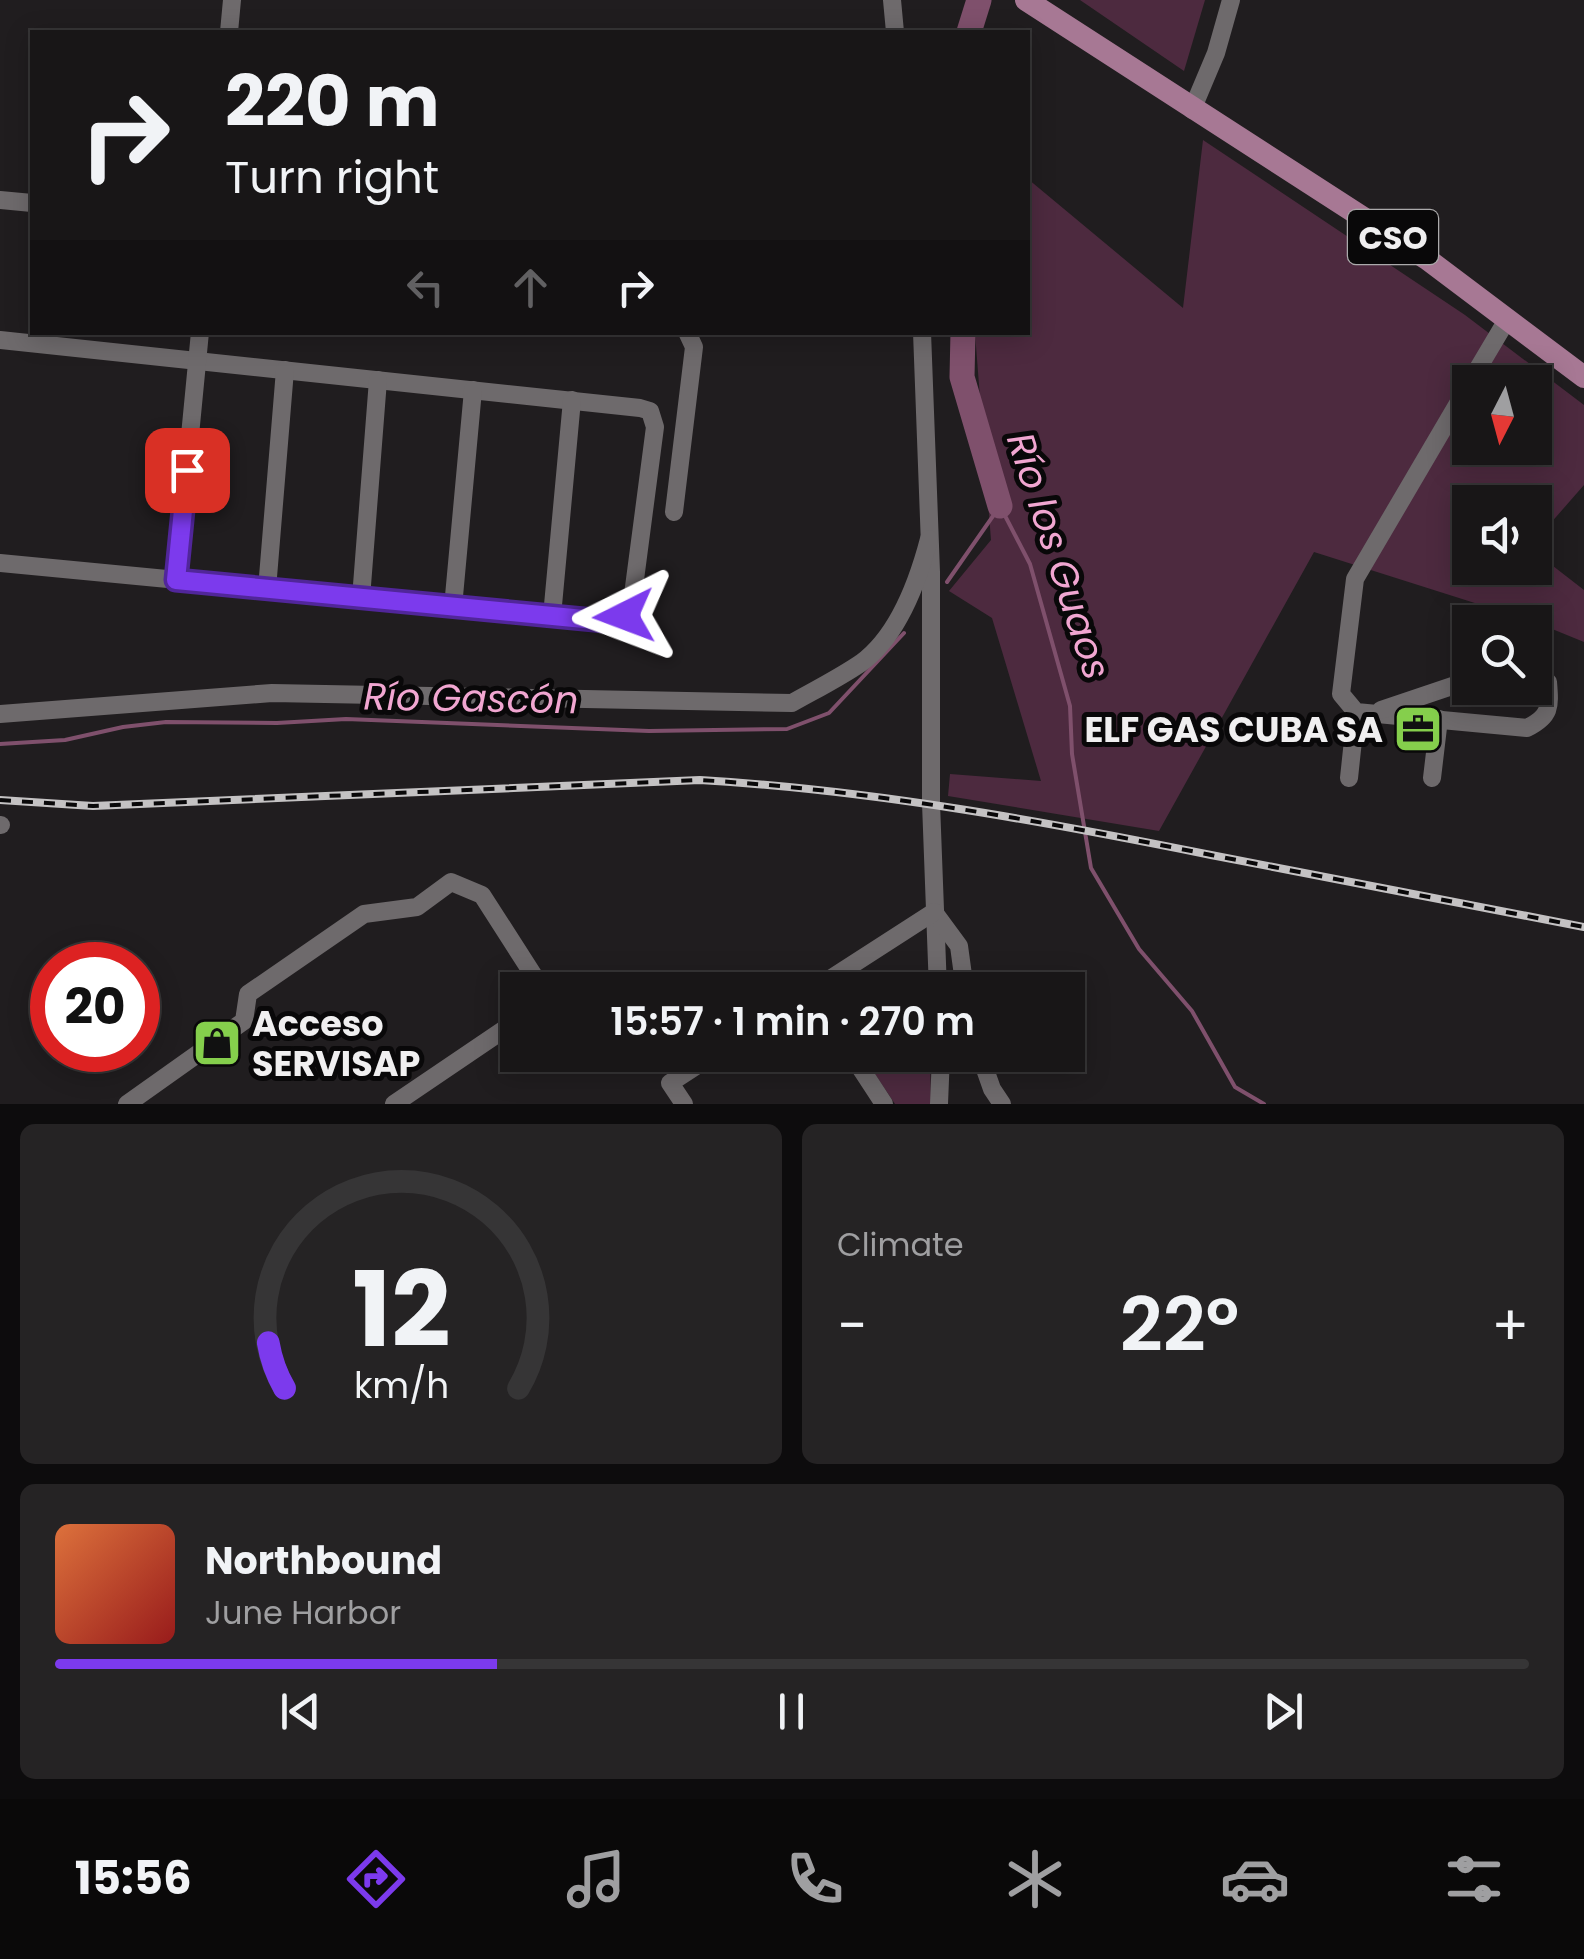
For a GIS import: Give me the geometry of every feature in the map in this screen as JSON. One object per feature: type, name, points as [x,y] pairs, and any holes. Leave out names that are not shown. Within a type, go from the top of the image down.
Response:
[{"type":"main road","name":"CSO","points":[[1026,0],[1428,259],[1584,377]]},
{"type":"street","points":[[229,30],[232,0]]},
{"type":"street","points":[[892,0],[894,30]]},
{"type":"street","points":[[1192,110],[1216,54],[1231,0]]},
{"type":"street","points":[[0,200],[30,203]]},
{"type":"street","points":[[1481,365],[1508,318]]},
{"type":"street","points":[[176,580],[200,335]]},
{"type":"street","points":[[674,512],[694,347],[689,335]]},
{"type":"street","points":[[922,335],[930,539],[937,972]]},
{"type":"street","points":[[0,340],[640,408],[650,411],[655,427],[631,610],[618,619],[605,621],[0,564]]},
{"type":"street","points":[[268,589],[285,370]]},
{"type":"street","points":[[361,598],[378,380]]},
{"type":"street","points":[[453,607],[473,390]]},
{"type":"street","points":[[552,616],[572,400]]},
{"type":"street","points":[[1452,413],[1354,579],[1341,694],[1364,712],[1526,728],[1542,720],[1550,705]]},
{"type":"street","points":[[0,714],[272,692],[792,703],[864,661],[900,617],[918,584],[930,539]]},
{"type":"street","points":[[1364,712],[1452,685]]},
{"type":"street","points":[[1349,778],[1364,712]]},
{"type":"street","points":[[1432,778],[1438,719]]},
{"type":"street","points":[[127,1104],[244,1021],[248,994],[364,914],[418,907],[451,882],[482,895],[531,972]]},
{"type":"street","points":[[841,972],[934,912]]},
{"type":"street","points":[[934,912],[959,946],[963,972]]},
{"type":"street","points":[[394,1104],[500,1032]]},
{"type":"street","points":[[684,1104],[670,1082],[686,1072]]},
{"type":"street","points":[[863,1072],[884,1104]]},
{"type":"street","points":[[939,1104],[940,1072]]},
{"type":"street","points":[[986,1072],[1002,1104]]},
{"type":"shaded area","points":[[1080,0],[1205,0],[1184,71]]},
{"type":"shaded area","points":[[1203,140],[1465,315],[1531,365],[1452,365],[1452,465],[1552,465],[1552,381],[1584,405],[1584,485],[1552,522],[1552,485],[1452,485],[1452,585],[1552,585],[1552,565],[1584,590],[1584,642],[1552,629],[1552,605],[1481,605],[1314,552],[1159,831],[948,796],[950,774],[1041,781],[992,618],[949,591],[991,540],[975,335],[1030,335],[1030,181],[1183,308]]},
{"type":"shaded area","points":[[874,1072],[930,1072],[931,1104],[895,1104]]},
{"type":"waterway","name":"Río los Guaos","points":[[970,30],[979,0]]},
{"type":"waterway","name":"Río los Guaos","points":[[963,335],[962,377],[1000,506]]},
{"type":"waterway","name":"Río los Guaos","points":[[947,582],[1000,506],[1030,564],[1070,706],[1072,754],[1091,868],[1139,949],[1192,1011],[1235,1087],[1264,1104]]},
{"type":"waterway","name":"Río Gascón","points":[[0,744],[65,740],[166,722],[346,719],[649,731],[787,729],[829,713],[904,633]]},
{"type":"railway","points":[[0,800],[93,806],[700,780],[764,785],[893,799],[1020,819],[1584,927]]},
{"type":"place","name":"ELF GAS CUBA SA","points":[[1418,729]]},
{"type":"place","name":"Acceso SERVISAP","points":[[217,1043]]},
{"type":"route","points":[[187,470],[176,580],[605,621],[624,616]]}]
